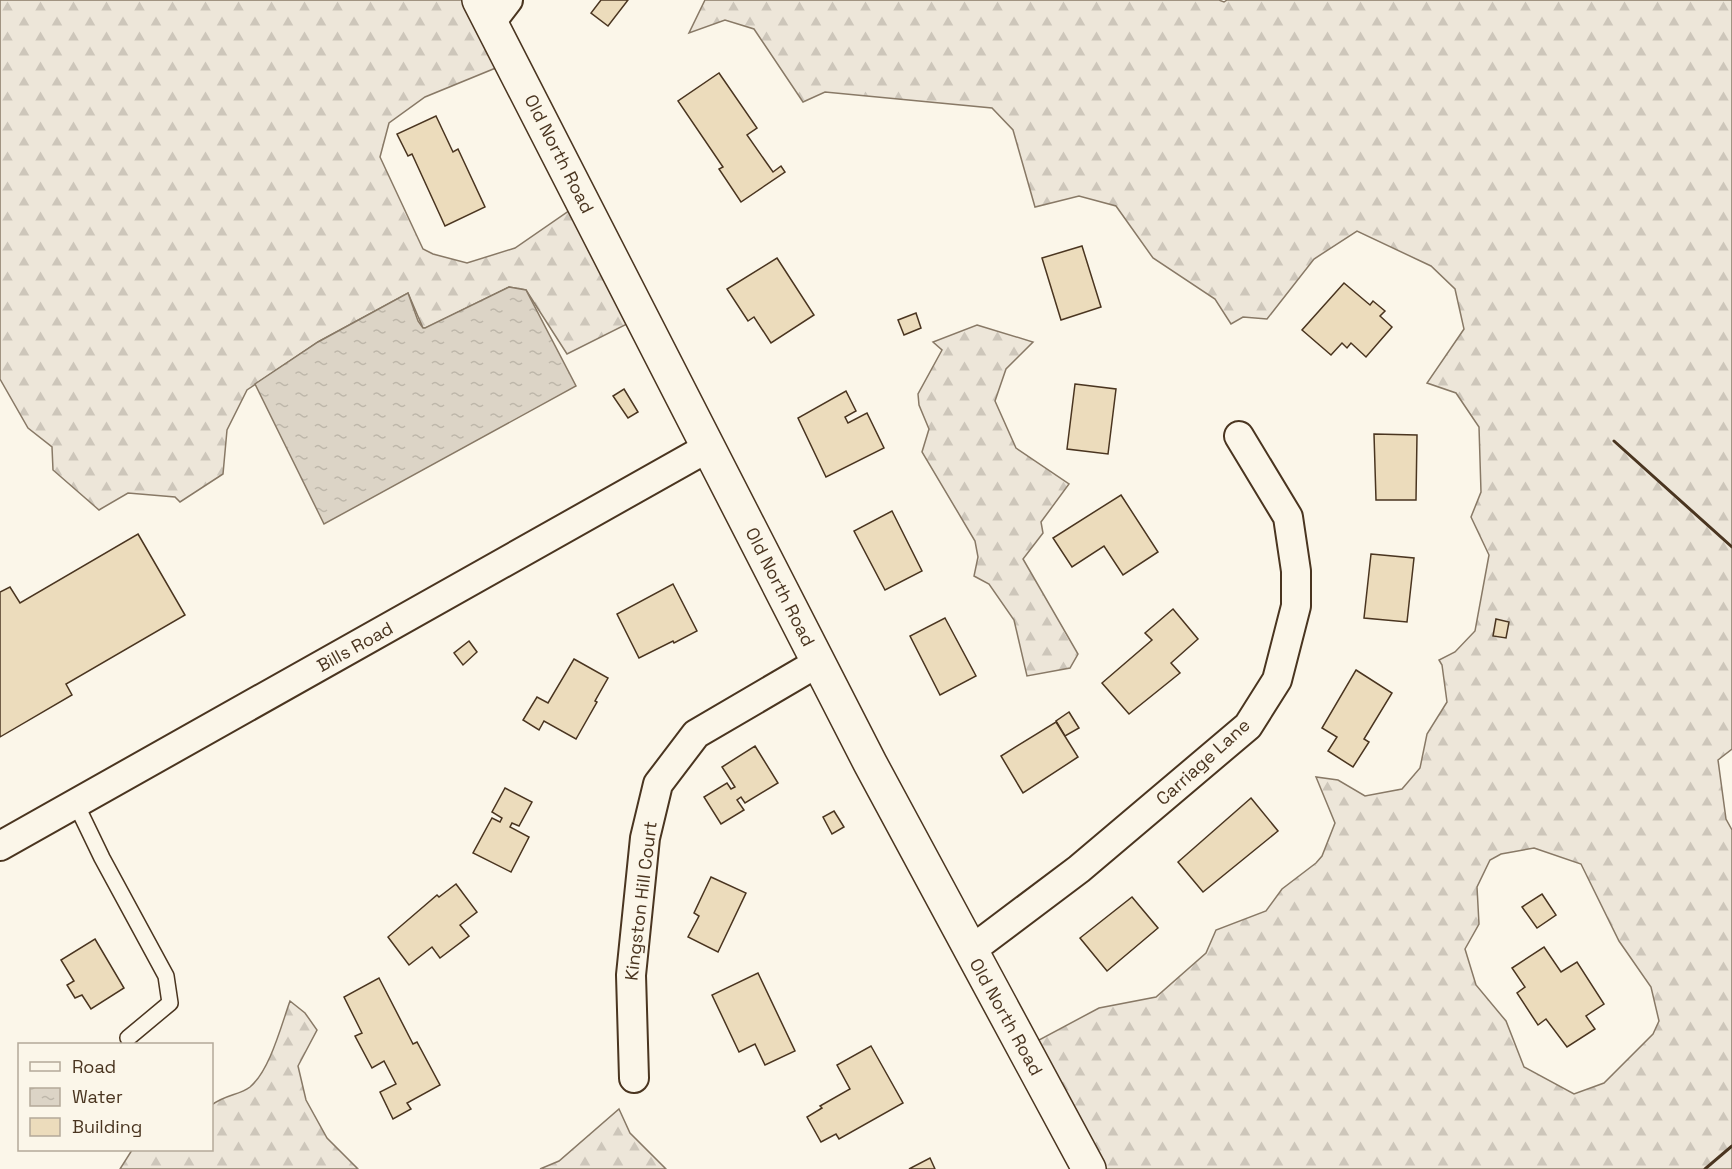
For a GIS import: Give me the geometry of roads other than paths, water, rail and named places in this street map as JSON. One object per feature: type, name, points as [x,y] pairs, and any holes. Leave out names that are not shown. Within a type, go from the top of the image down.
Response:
[{"type":"street","name":"Old North Road","points":[[493,7],[709,447],[819,662],[970,951],[1089,1169]]},
{"type":"street","name":"Carriage Lane","points":[[970,951],[1079,870],[1248,726],[1276,680],[1296,606],[1296,571],[1288,518],[1239,436]]},
{"type":"street","name":"Bills Road","points":[[0,846],[709,447]]},
{"type":"street","name":"Kingston Hill Court","points":[[634,1078],[631,975],[645,838],[658,784],[696,734],[819,662]]},
{"type":"lane","points":[[76,804],[165,976],[170,1003],[128,1038]]},
{"type":"water","points":[[509,287],[526,290],[576,386],[324,524],[255,384],[318,342],[408,293],[418,321],[425,328]]}]
